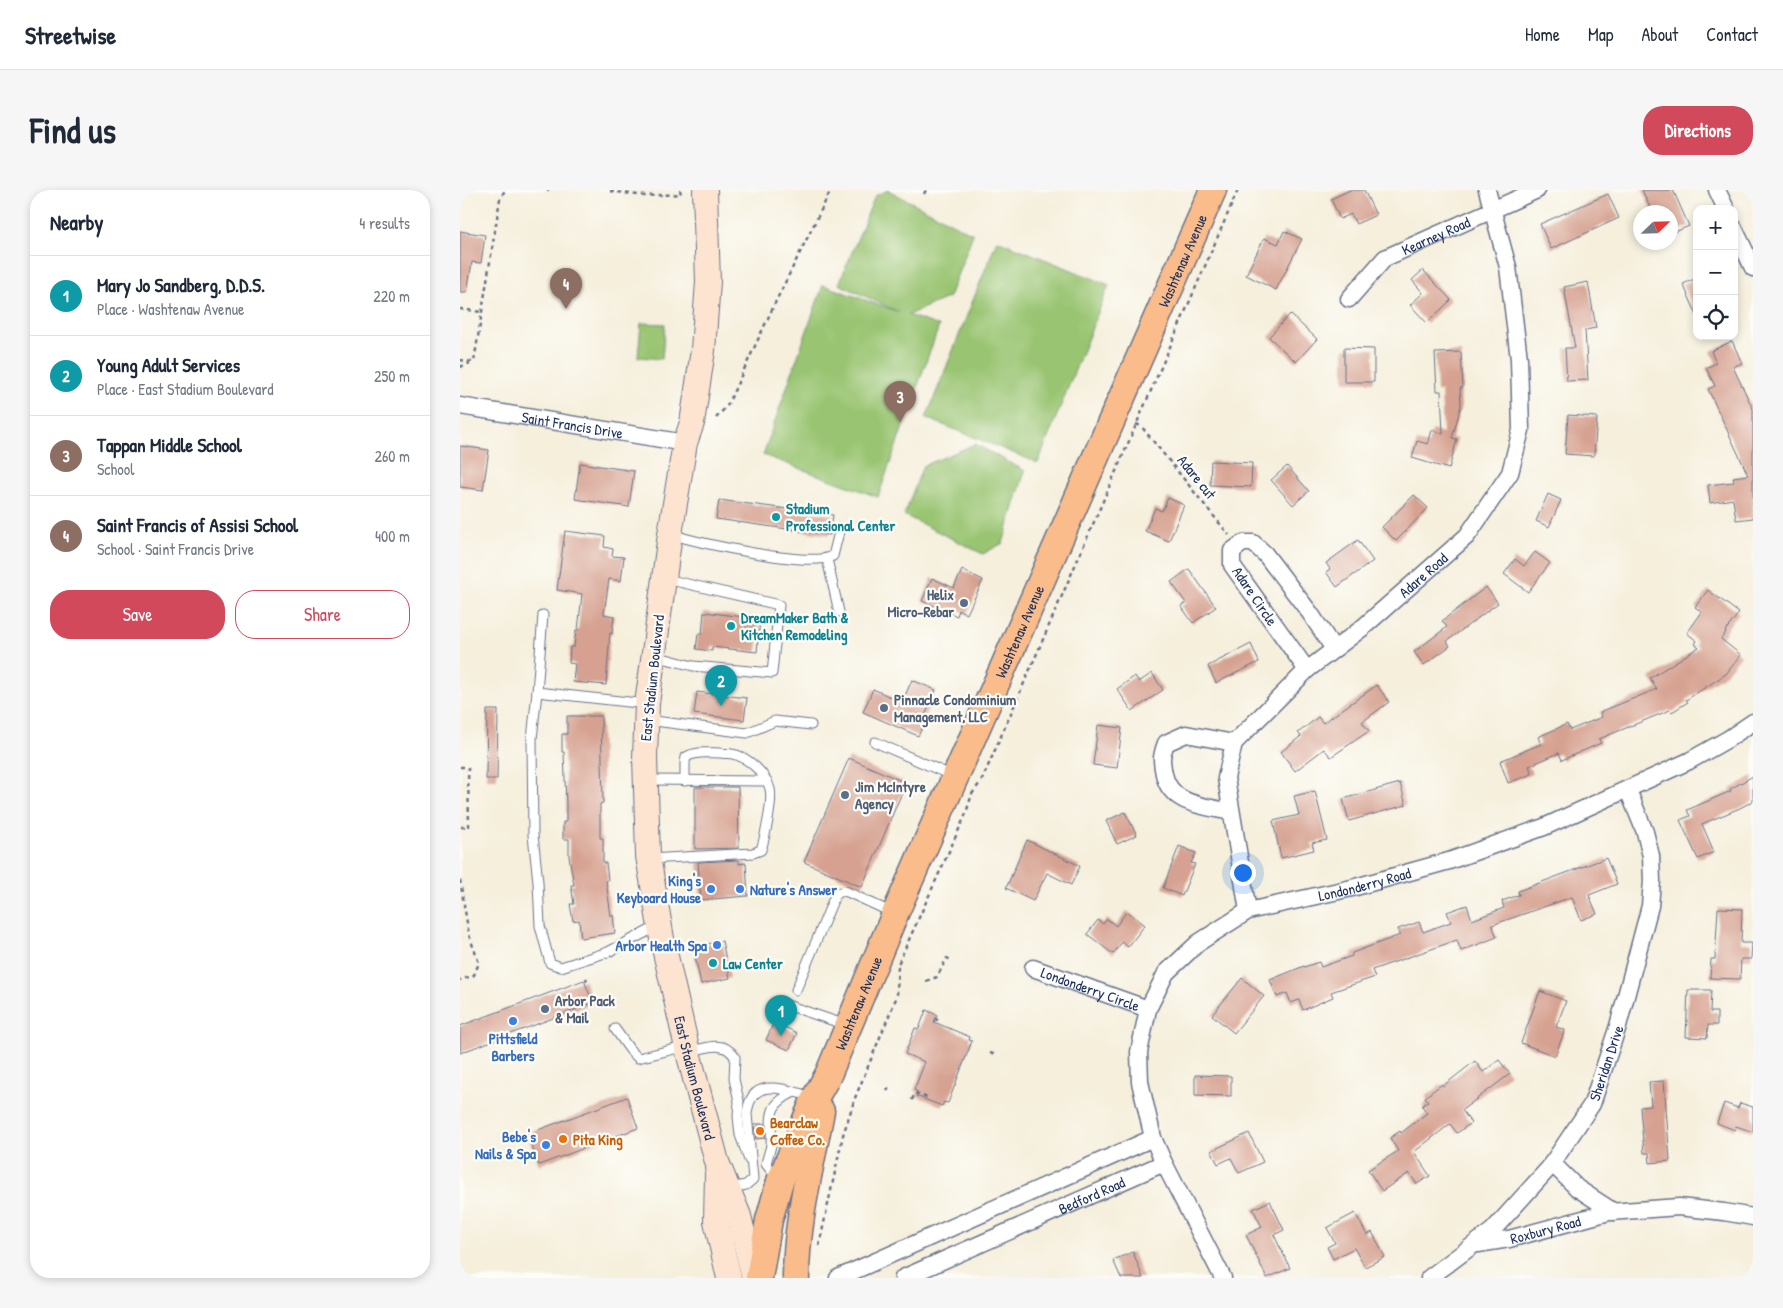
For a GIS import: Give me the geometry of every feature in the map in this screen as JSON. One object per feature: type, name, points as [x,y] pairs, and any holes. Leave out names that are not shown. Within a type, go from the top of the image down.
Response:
[{"type":"main road","name":"East Stadium Boulevard","points":[[705,190],[708,282],[703,350],[692,423],[685,443],[663,578],[647,712],[646,780],[649,859],[659,925],[688,1049],[717,1162],[739,1216],[754,1278]]},
{"type":"main road","name":"Washtenaw Avenue","points":[[796,1278],[796,1263],[805,1197],[828,1075],[895,914],[1213,190]]},
{"type":"main road","name":"Washtenaw Avenue","points":[[760,1278],[769,1220],[805,1095],[828,1075]]},
{"type":"main road","name":"East Stadium Boulevard","points":[[717,1162],[716,1221],[729,1278]]},
{"type":"street","name":"Adare Road","points":[[1234,743],[1307,670],[1361,629],[1467,536],[1510,473],[1521,430],[1519,359],[1508,267],[1488,190]]},
{"type":"street","name":"Kearney Road","points":[[1349,299],[1385,258],[1536,190]]},
{"type":"street","points":[[1717,190],[1724,205]]},
{"type":"street","points":[[1738,236],[1753,268]]},
{"type":"street","name":"Saint Francis Drive","points":[[460,406],[685,443]]},
{"type":"street","name":"Adare Circle","points":[[1307,670],[1232,565],[1232,551],[1242,542],[1253,543],[1265,554],[1310,613],[1334,649]]},
{"type":"street","name":"Londonderry Road","points":[[1164,1164],[1153,1138],[1140,1082],[1139,1052],[1148,1009],[1166,973],[1198,943],[1248,911],[1352,888],[1449,861],[1544,827],[1689,761],[1728,739],[1753,722]]},
{"type":"street","points":[[1231,812],[1186,802],[1172,793],[1165,780],[1161,758],[1166,743],[1186,734],[1234,743],[1226,778],[1248,911]]},
{"type":"street","name":"Sheridan Drive","points":[[1429,1278],[1492,1231],[1552,1163],[1592,1104],[1618,1026],[1650,906],[1651,856],[1645,832],[1628,790]]},
{"type":"street","name":"Londonderry Circle","points":[[1033,968],[1148,1009]]},
{"type":"street","name":"Bedford Road","points":[[838,1278],[1153,1138]]},
{"type":"street","name":"Roxbury Road","points":[[1552,1163],[1577,1188],[1614,1212]]},
{"type":"street","points":[[1164,1164],[1223,1278]]},
{"type":"street","name":"Bedford Road","points":[[902,1278],[1164,1164]]},
{"type":"street","name":"Roxbury Road","points":[[1474,1244],[1508,1239],[1614,1212],[1679,1207],[1753,1217]]},
{"type":"street","points":[[936,1234],[947,1258]]},
{"type":"lane","points":[[670,534],[710,545],[809,560],[827,559],[834,556],[840,528]]},
{"type":"lane","points":[[827,559],[839,612]]},
{"type":"lane","points":[[653,656],[693,666],[772,673],[779,605],[663,578]]},
{"type":"lane","points":[[543,615],[538,692],[532,739],[533,835],[540,926],[550,963],[561,967],[608,952],[659,925]]},
{"type":"lane","points":[[538,692],[747,732],[775,721],[811,726]]},
{"type":"lane","points":[[875,742],[956,777]]},
{"type":"lane","points":[[649,859],[753,853],[761,850],[770,798],[767,781],[755,767],[744,758],[733,754],[692,753],[686,757],[685,780]]},
{"type":"lane","points":[[646,780],[767,781]]},
{"type":"lane","points":[[796,990],[836,893],[845,891],[895,914]]},
{"type":"lane","points":[[787,1005],[849,1026]]},
{"type":"lane","points":[[615,1029],[638,1058],[716,1046],[732,1052],[736,1062],[734,1079],[739,1101],[748,1120]]},
{"type":"lane","points":[[728,1189],[746,1185],[753,1179],[748,1120],[748,1104],[752,1096],[768,1087],[777,1087],[805,1095]]},
{"type":"lane","points":[[780,1181],[766,1164],[771,1144],[770,1116],[773,1109],[783,1098],[805,1095]]},
{"type":"lane","points":[[739,1101],[740,1135],[753,1172]]},
{"type":"path","points":[[474,362],[500,199],[505,190]]},
{"type":"path","points":[[610,191],[645,196],[681,194],[680,190]]},
{"type":"path","points":[[716,418],[727,406],[831,190]]},
{"type":"path","points":[[924,194],[926,190]]},
{"type":"path","points":[[817,1251],[843,1135],[855,1098],[897,996],[898,964],[965,816],[972,794],[982,780],[1238,190]]},
{"type":"path","points":[[460,309],[482,312]]},
{"type":"path","points":[[460,360],[474,362]]},
{"type":"path","points":[[460,367],[474,362]]},
{"type":"path","name":"Adare cut","points":[[1136,424],[1141,426],[1229,534],[1232,551]]},
{"type":"path","points":[[460,767],[468,767],[469,827],[460,827]]},
{"type":"path","points":[[460,880],[469,934],[478,963],[474,975],[460,980]]},
{"type":"path","points":[[926,981],[937,977],[947,958],[951,960]]},
{"type":"path","points":[[990,1053],[996,1056]]},
{"type":"path","points":[[888,1091],[890,1086]]},
{"type":"path","points":[[912,1100],[915,1094],[930,1099]]},
{"type":"green space","points":[[888,190],[973,234],[949,297],[908,315],[939,326],[878,497],[763,455],[823,285],[899,312],[839,284],[875,196]]},
{"type":"green space","points":[[997,240],[1109,285],[1038,463],[926,418]]},
{"type":"green space","points":[[641,323],[665,324],[662,359],[638,357]]},
{"type":"green space","points":[[975,444],[1025,471],[1003,543],[983,554],[904,515],[923,466]]},
{"type":"building","points":[[1350,190],[1364,190],[1376,215],[1356,224],[1351,214],[1340,219],[1331,199]]},
{"type":"building","points":[[1642,190],[1673,190],[1689,226],[1678,231],[1678,205],[1649,205]]},
{"type":"building","points":[[1608,194],[1619,218],[1551,249],[1540,224]]},
{"type":"building","points":[[460,231],[485,235],[481,263],[472,262],[467,292],[460,292]]},
{"type":"building","points":[[1284,231],[1302,239],[1276,290],[1246,275],[1264,238],[1278,244]]},
{"type":"building","points":[[1423,270],[1451,300],[1427,323],[1410,305],[1423,293],[1412,280]]},
{"type":"building","points":[[1693,280],[1693,306],[1683,284]]},
{"type":"building","points":[[1588,282],[1596,328],[1585,330],[1588,380],[1567,381],[1565,348],[1575,348],[1564,287]]},
{"type":"building","points":[[1290,314],[1317,339],[1296,362],[1269,337]]},
{"type":"building","points":[[1732,341],[1742,363],[1733,367],[1753,409],[1753,518],[1736,520],[1733,499],[1710,503],[1708,485],[1734,482],[1733,477],[1748,475],[1708,389],[1715,386],[1706,368],[1716,363],[1711,351]]},
{"type":"building","points":[[1344,348],[1374,349],[1374,382],[1344,382]]},
{"type":"building","points":[[1461,352],[1463,388],[1460,388],[1461,406],[1452,438],[1457,439],[1449,469],[1412,458],[1417,441],[1428,444],[1432,430],[1443,434],[1441,391],[1437,391],[1435,353]]},
{"type":"building","points":[[1568,415],[1597,417],[1594,456],[1565,454]]},
{"type":"building","points":[[460,446],[489,450],[483,490],[460,487]]},
{"type":"building","points":[[1211,461],[1252,463],[1251,487],[1210,485]]},
{"type":"building","points":[[580,463],[634,471],[629,507],[575,499]]},
{"type":"building","points":[[1287,466],[1309,491],[1293,505],[1271,480]]},
{"type":"building","points":[[1548,494],[1561,500],[1549,527],[1536,521]]},
{"type":"building","points":[[1414,495],[1428,508],[1396,541],[1382,527]]},
{"type":"building","points":[[1168,498],[1184,505],[1169,541],[1145,531],[1155,508],[1162,511]]},
{"type":"building","name":"Stadium Professional Center","points":[[719,500],[833,515],[830,535],[716,519]]},
{"type":"building","points":[[565,531],[605,536],[604,547],[613,549],[612,556],[624,557],[621,581],[609,579],[604,614],[614,616],[612,634],[610,633],[606,685],[573,682],[575,664],[569,663],[570,647],[574,647],[576,630],[578,630],[582,594],[557,590]]},
{"type":"building","points":[[1358,540],[1373,561],[1337,587],[1326,572],[1330,569],[1326,563]]},
{"type":"building","points":[[1535,552],[1550,563],[1528,592],[1504,574],[1515,559],[1524,566]]},
{"type":"building","points":[[1189,569],[1216,607],[1193,623],[1181,606],[1186,603],[1171,582]]},
{"type":"building","points":[[962,570],[983,580],[967,614],[959,610],[957,616],[922,601],[932,578],[954,588]]},
{"type":"building","points":[[1486,587],[1498,603],[1447,641],[1450,646],[1424,665],[1414,652],[1447,627],[1442,621]]},
{"type":"building","points":[[1708,590],[1739,613],[1721,639],[1741,655],[1726,674],[1686,700],[1688,702],[1672,712],[1670,710],[1599,739],[1601,743],[1562,760],[1559,753],[1529,766],[1532,774],[1508,783],[1500,761],[1541,744],[1538,737],[1567,724],[1570,730],[1602,717],[1600,712],[1657,689],[1650,678],[1699,647],[1695,644],[1697,641],[1687,633],[1702,612],[1695,607]]},
{"type":"building","name":"DreamMaker Bath & Kitchen Remodeling","points":[[704,612],[760,619],[757,652],[712,647],[712,651],[696,649],[698,634],[702,634]]},
{"type":"building","points":[[1251,644],[1259,662],[1216,683],[1208,666]]},
{"type":"building","points":[[1152,673],[1163,690],[1132,711],[1117,689],[1135,676],[1139,682]]},
{"type":"building","points":[[912,680],[936,690],[918,736],[863,712],[873,689],[902,702]]},
{"type":"building","points":[[1377,685],[1389,702],[1362,722],[1369,731],[1331,757],[1324,749],[1295,771],[1281,752],[1301,736],[1298,733],[1318,717],[1323,723]]},
{"type":"building","points":[[697,692],[747,698],[744,720],[694,714]]},
{"type":"building","points":[[487,710],[498,710],[497,779],[486,779]]},
{"type":"building","points":[[567,716],[601,716],[603,803],[600,804],[600,838],[603,838],[603,863],[606,863],[608,880],[606,881],[615,933],[581,938],[579,920],[573,921],[570,904],[574,904],[571,885],[574,885],[569,856],[569,839],[563,839],[563,822],[566,822],[566,804],[562,734],[567,734]]},
{"type":"building","points":[[1098,725],[1122,728],[1117,768],[1093,765]]},
{"type":"building","points":[[849,758],[906,783],[862,887],[804,862]]},
{"type":"building","points":[[1753,776],[1753,801],[1702,824],[1714,852],[1698,859],[1680,820],[1690,816],[1687,810],[1731,791],[1730,789]]},
{"type":"building","points":[[1400,783],[1406,805],[1349,821],[1343,799]]},
{"type":"building","points":[[695,787],[738,787],[739,848],[695,849]]},
{"type":"building","points":[[1315,791],[1327,840],[1312,843],[1314,850],[1281,858],[1273,821],[1299,815],[1294,796]]},
{"type":"building","points":[[1125,812],[1137,835],[1117,844],[1106,821]]},
{"type":"building","points":[[1027,840],[1080,866],[1071,885],[1047,873],[1033,901],[1006,888]]},
{"type":"building","points":[[1179,846],[1196,853],[1191,863],[1195,864],[1182,896],[1163,888]]},
{"type":"building","points":[[1606,858],[1617,884],[1589,895],[1597,914],[1581,920],[1572,897],[1492,925],[1497,937],[1461,951],[1457,940],[1372,970],[1375,977],[1331,992],[1333,997],[1303,1010],[1299,1000],[1291,1003],[1287,993],[1277,997],[1270,980],[1304,966],[1319,962],[1321,967],[1352,956],[1352,953],[1400,935],[1398,929],[1419,922],[1423,932],[1451,922],[1447,912],[1467,905],[1472,920],[1504,908],[1502,901],[1519,895],[1518,891]]},
{"type":"building","points":[[739,860],[739,864],[746,863],[748,896],[701,900],[698,862]]},
{"type":"building","points":[[1718,908],[1742,909],[1741,943],[1752,943],[1751,959],[1741,959],[1740,979],[1710,978],[1711,959],[1715,959]]},
{"type":"building","points":[[1127,911],[1145,925],[1128,947],[1122,942],[1113,954],[1087,934],[1098,920],[1103,924],[1107,919],[1116,926]]},
{"type":"building","name":"Law Center","points":[[722,941],[730,978],[701,984],[693,947]]},
{"type":"building","points":[[1242,978],[1264,996],[1234,1033],[1212,1015]]},
{"type":"building","points":[[584,980],[593,1003],[460,1053],[460,1026]]},
{"type":"building","points":[[1688,990],[1711,990],[1710,1012],[1717,1012],[1717,1025],[1708,1025],[1707,1038],[1686,1037]]},
{"type":"building","points":[[1540,991],[1566,1001],[1556,1027],[1565,1030],[1555,1056],[1521,1043]]},
{"type":"building","points":[[926,1010],[937,1015],[934,1022],[970,1037],[969,1040],[972,1041],[948,1103],[944,1102],[942,1106],[916,1096],[918,1092],[914,1090],[925,1062],[905,1054],[915,1028],[919,1029]]},
{"type":"building","points":[[774,1022],[797,1033],[789,1050],[766,1040]]},
{"type":"building","points":[[1499,1060],[1510,1074],[1462,1110],[1471,1123],[1457,1133],[1450,1124],[1414,1152],[1430,1176],[1417,1184],[1409,1173],[1382,1191],[1368,1170],[1398,1151],[1390,1138],[1400,1131],[1401,1133],[1427,1113],[1422,1106],[1428,1101],[1425,1097],[1442,1084],[1443,1086],[1475,1061],[1483,1072]]},
{"type":"building","points":[[1195,1075],[1231,1076],[1231,1096],[1195,1095]]},
{"type":"building","points":[[1664,1081],[1670,1161],[1650,1163],[1649,1153],[1644,1153],[1640,1107],[1651,1106],[1649,1082]]},
{"type":"building","points":[[627,1097],[638,1128],[539,1165],[527,1134]]},
{"type":"building","points":[[1724,1103],[1738,1108],[1740,1103],[1753,1107],[1753,1132],[1736,1126],[1735,1130],[1717,1123]]},
{"type":"building","name":"Bearclaw Coffee Co.","points":[[754,1124],[765,1124],[765,1138],[756,1139]]},
{"type":"building","points":[[1249,1133],[1263,1162],[1239,1173],[1231,1158],[1218,1164],[1211,1151]]},
{"type":"building","points":[[1270,1201],[1284,1230],[1274,1235],[1290,1268],[1267,1278],[1246,1235],[1262,1227],[1253,1209]]},
{"type":"building","points":[[1355,1213],[1367,1235],[1372,1232],[1385,1257],[1365,1267],[1354,1248],[1333,1259],[1327,1247],[1335,1243],[1327,1228]]},
{"type":"building","points":[[1133,1252],[1143,1278],[1121,1278],[1113,1260]]},
{"type":"place","name":"Saint Francis of Assisi School","points":[[566,309]]},
{"type":"place","name":"Tappan Middle School","points":[[900,422]]},
{"type":"place","name":"Stadium Professional Center","points":[[776,517]]},
{"type":"place","name":"Helix Micro-Rebar","points":[[964,603]]},
{"type":"place","name":"DreamMaker Bath & Kitchen Remodeling","points":[[731,626]]},
{"type":"place","name":"Young Adult Services","points":[[721,706]]},
{"type":"place","name":"Pinnacle Condominium Management, LLC","points":[[884,708]]},
{"type":"place","name":"Jim McIntyre Agency","points":[[845,795]]},
{"type":"place","name":"King's Keyboard House","points":[[711,889]]},
{"type":"place","name":"Nature's Answer","points":[[740,889]]},
{"type":"place","name":"Arbor Health Spa","points":[[717,945]]},
{"type":"place","name":"Law Center","points":[[713,963]]},
{"type":"place","name":"Arbor Pack & Mail","points":[[545,1009]]},
{"type":"place","name":"Pittsfield Barbers","points":[[513,1021]]},
{"type":"place","name":"Mary Jo Sandberg, D.D.S.","points":[[781,1036]]},
{"type":"place","name":"Bearclaw Coffee Co.","points":[[760,1131]]},
{"type":"place","name":"Pita King","points":[[563,1139]]},
{"type":"place","name":"Bebe's Nails & Spa","points":[[546,1145]]}]
